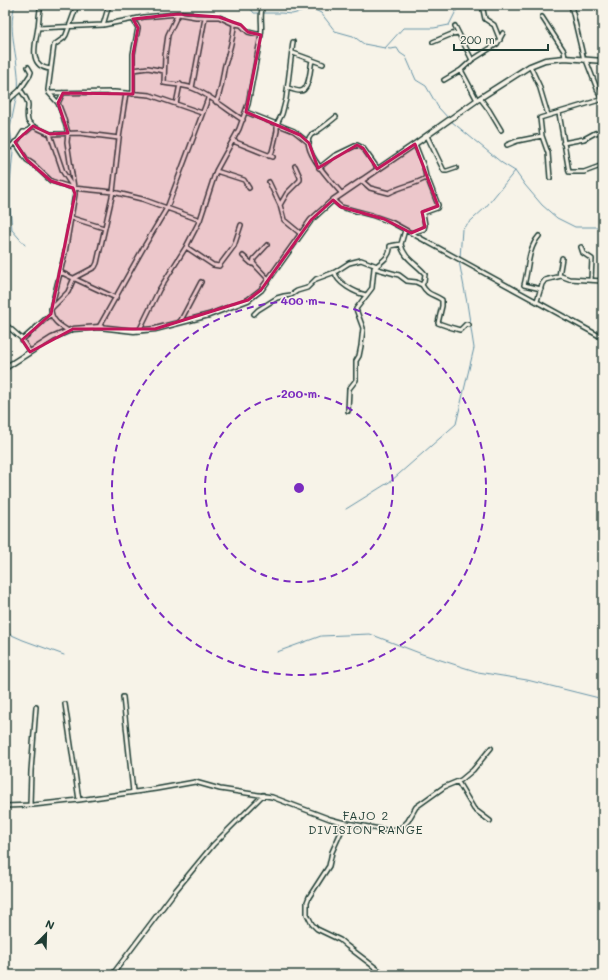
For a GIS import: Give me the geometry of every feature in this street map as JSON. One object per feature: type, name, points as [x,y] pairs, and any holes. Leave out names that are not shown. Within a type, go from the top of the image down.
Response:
[{"type":"main road","points":[[5,368],[67,330],[80,328],[139,331],[155,329],[231,307],[248,300],[257,295],[269,280],[316,214],[361,180],[446,123],[458,113],[530,66],[545,60],[565,58],[603,61]]},
{"type":"street","points":[[41,5],[34,49],[36,59],[42,67],[50,69]]},
{"type":"street","points":[[67,330],[58,324],[52,314],[52,308],[72,218],[75,194],[67,142],[68,133],[64,116],[58,103],[49,93],[50,69],[53,59],[54,44],[64,38],[77,5]]},
{"type":"street","points":[[103,25],[109,5]]},
{"type":"street","points":[[139,331],[159,290],[186,247],[200,220],[216,170],[243,120],[246,112],[261,35],[262,24],[260,13],[263,5]]},
{"type":"street","points":[[482,5],[485,19],[494,25],[500,40]]},
{"type":"street","points":[[550,178],[548,153],[542,136],[541,117],[559,113],[602,99],[585,60],[571,5]]},
{"type":"street","points":[[38,28],[103,25],[163,14],[178,14],[205,18],[219,17],[234,24],[241,25],[248,32],[261,35]]},
{"type":"street","points":[[178,14],[168,35],[164,56],[164,83],[180,84],[192,88],[209,96],[243,120]]},
{"type":"street","points":[[542,17],[564,51],[565,58]]},
{"type":"street","points":[[192,88],[205,18]]},
{"type":"street","points":[[133,19],[138,28],[133,54],[133,94]]},
{"type":"street","points":[[216,102],[220,94],[234,31],[234,24]]},
{"type":"street","points":[[455,26],[472,60]]},
{"type":"street","points":[[433,42],[458,33]]},
{"type":"street","points":[[444,80],[461,70],[472,60],[497,44],[503,33]]},
{"type":"street","points":[[269,156],[272,152],[277,131],[277,124],[285,102],[288,88],[293,42]]},
{"type":"street","points":[[292,53],[323,64]]},
{"type":"street","points":[[288,88],[301,91],[305,90],[308,84],[312,60]]},
{"type":"street","points":[[530,66],[540,89],[548,115]]},
{"type":"street","points":[[5,103],[20,90],[30,75],[31,72],[28,67]]},
{"type":"street","points":[[133,70],[148,68],[164,71]]},
{"type":"street","points":[[461,70],[501,130]]},
{"type":"street","points":[[176,104],[180,84]]},
{"type":"street","points":[[22,92],[28,100],[30,106],[27,114],[28,122],[33,126],[50,134],[89,134],[119,138]]},
{"type":"street","points":[[49,93],[126,93],[155,96],[202,113]]},
{"type":"street","points":[[58,103],[63,93]]},
{"type":"street","points":[[52,308],[68,292],[74,278],[95,268],[113,192],[126,93]]},
{"type":"street","points":[[99,328],[145,244],[167,208],[209,96]]},
{"type":"street","points":[[246,112],[294,131],[309,143]]},
{"type":"street","points":[[559,113],[569,172],[584,172],[603,165]]},
{"type":"street","points":[[336,117],[311,135],[309,143],[310,149],[319,168],[342,194]]},
{"type":"street","points":[[5,152],[23,132],[26,132],[33,126]]},
{"type":"street","points":[[563,143],[584,139],[595,133],[603,131]]},
{"type":"street","points":[[50,134],[63,172],[74,188]]},
{"type":"street","points":[[427,136],[444,171],[456,168]]},
{"type":"street","points":[[507,145],[517,141],[542,136]]},
{"type":"street","points":[[233,141],[273,157]]},
{"type":"street","points":[[15,142],[27,160],[51,181],[74,188],[113,192],[142,199],[200,220]]},
{"type":"street","points":[[411,233],[424,229],[425,225],[423,212],[437,208],[438,206],[426,178],[424,167],[415,144]]},
{"type":"street","points":[[319,168],[334,156],[357,145],[363,148],[378,169]]},
{"type":"street","points":[[280,205],[286,193],[300,180],[295,166]]},
{"type":"street","points":[[216,170],[244,180],[249,188]]},
{"type":"street","points":[[361,180],[370,188],[389,193],[404,186],[412,185],[426,178]]},
{"type":"street","points":[[270,182],[280,205],[284,220],[301,234]]},
{"type":"street","points":[[333,200],[341,207],[384,219],[603,338]]},
{"type":"street","points":[[72,218],[104,228]]},
{"type":"street","points":[[186,247],[213,265],[219,266],[236,242],[241,224]]},
{"type":"street","points":[[405,230],[401,248],[410,260],[425,274],[422,285]]},
{"type":"street","points":[[539,236],[533,243],[530,250],[528,271],[524,285],[540,288]]},
{"type":"street","points":[[348,411],[350,389],[356,380],[356,361],[359,356],[363,328],[356,309],[372,288],[375,267],[387,257],[390,246],[401,244]]},
{"type":"street","points":[[254,265],[254,259],[267,245]]},
{"type":"street","points":[[581,247],[583,253],[592,259],[592,280]]},
{"type":"street","points":[[243,256],[269,280]]},
{"type":"street","points":[[559,276],[562,258]]},
{"type":"street","points":[[254,314],[277,298],[291,295],[297,290],[307,288],[316,279],[335,272],[350,263],[361,260],[375,267],[399,275],[407,281],[416,282],[422,285],[430,295],[442,300],[438,323],[460,330],[466,324],[469,325]]},
{"type":"street","points":[[60,272],[116,298]]},
{"type":"street","points":[[335,272],[336,277],[342,284],[357,293],[366,295]]},
{"type":"street","points":[[537,301],[540,288],[545,280],[559,276],[569,279],[603,281]]},
{"type":"street","points":[[179,323],[201,282]]},
{"type":"street","points":[[22,340],[52,314]]},
{"type":"street","points":[[5,324],[15,332],[30,352]]},
{"type":"street","points":[[123,697],[133,792]]},
{"type":"street","points":[[66,704],[79,800]]},
{"type":"street","points":[[30,805],[36,707]]},
{"type":"street","points":[[5,806],[79,800],[195,782],[220,789],[263,795],[284,801],[323,817],[342,822],[378,829],[398,829],[406,824],[416,806],[444,787],[458,782],[473,770],[490,748]]},
{"type":"street","points":[[458,782],[474,808],[490,821]]},
{"type":"street","points":[[112,975],[176,890],[213,845],[263,795]]},
{"type":"street","points":[[342,822],[342,829],[333,848],[329,866],[307,902],[308,914],[316,929],[338,938],[385,975]]},
{"type":"highlighted area","points":[[178,14],[219,17],[241,25],[248,32],[261,35],[246,112],[300,135],[309,143],[318,168],[357,145],[363,148],[377,169],[415,144],[438,206],[422,212],[425,227],[411,233],[384,219],[341,207],[333,200],[311,220],[261,290],[248,300],[155,329],[73,329],[30,352],[22,340],[51,314],[75,194],[73,188],[51,181],[27,160],[15,142],[33,126],[50,134],[68,133],[58,103],[63,93],[133,94],[133,54],[138,28],[133,19]]},
{"type":"waterway","points":[[15,5],[12,26],[18,70],[18,91]]},
{"type":"waterway","points":[[250,5],[254,13],[292,14],[313,9],[321,13],[335,31],[353,36],[364,44],[390,49],[397,48],[400,53],[406,57],[416,80],[426,86],[438,107],[449,119]]},
{"type":"waterway","points":[[385,48],[403,28],[434,28],[449,25],[459,5]]},
{"type":"waterway","points":[[17,94],[10,128],[13,151],[10,184],[10,208],[12,230],[25,245]]},
{"type":"waterway","points":[[451,121],[502,163],[515,171],[542,205],[557,218],[575,227],[603,227]]},
{"type":"waterway","points":[[460,258],[462,229],[485,208],[515,171]]},
{"type":"waterway","points":[[5,239],[7,233],[11,230]]},
{"type":"waterway","points":[[346,509],[391,481],[456,424],[474,348],[459,261]]},
{"type":"waterway","points":[[5,632],[64,655]]},
{"type":"waterway","points":[[277,652],[321,636],[370,634],[422,654],[478,672],[527,680],[603,699]]},
{"type":"district","name":"FAJO 2 DIVISION RANGE","points":[[366,822]]}]
